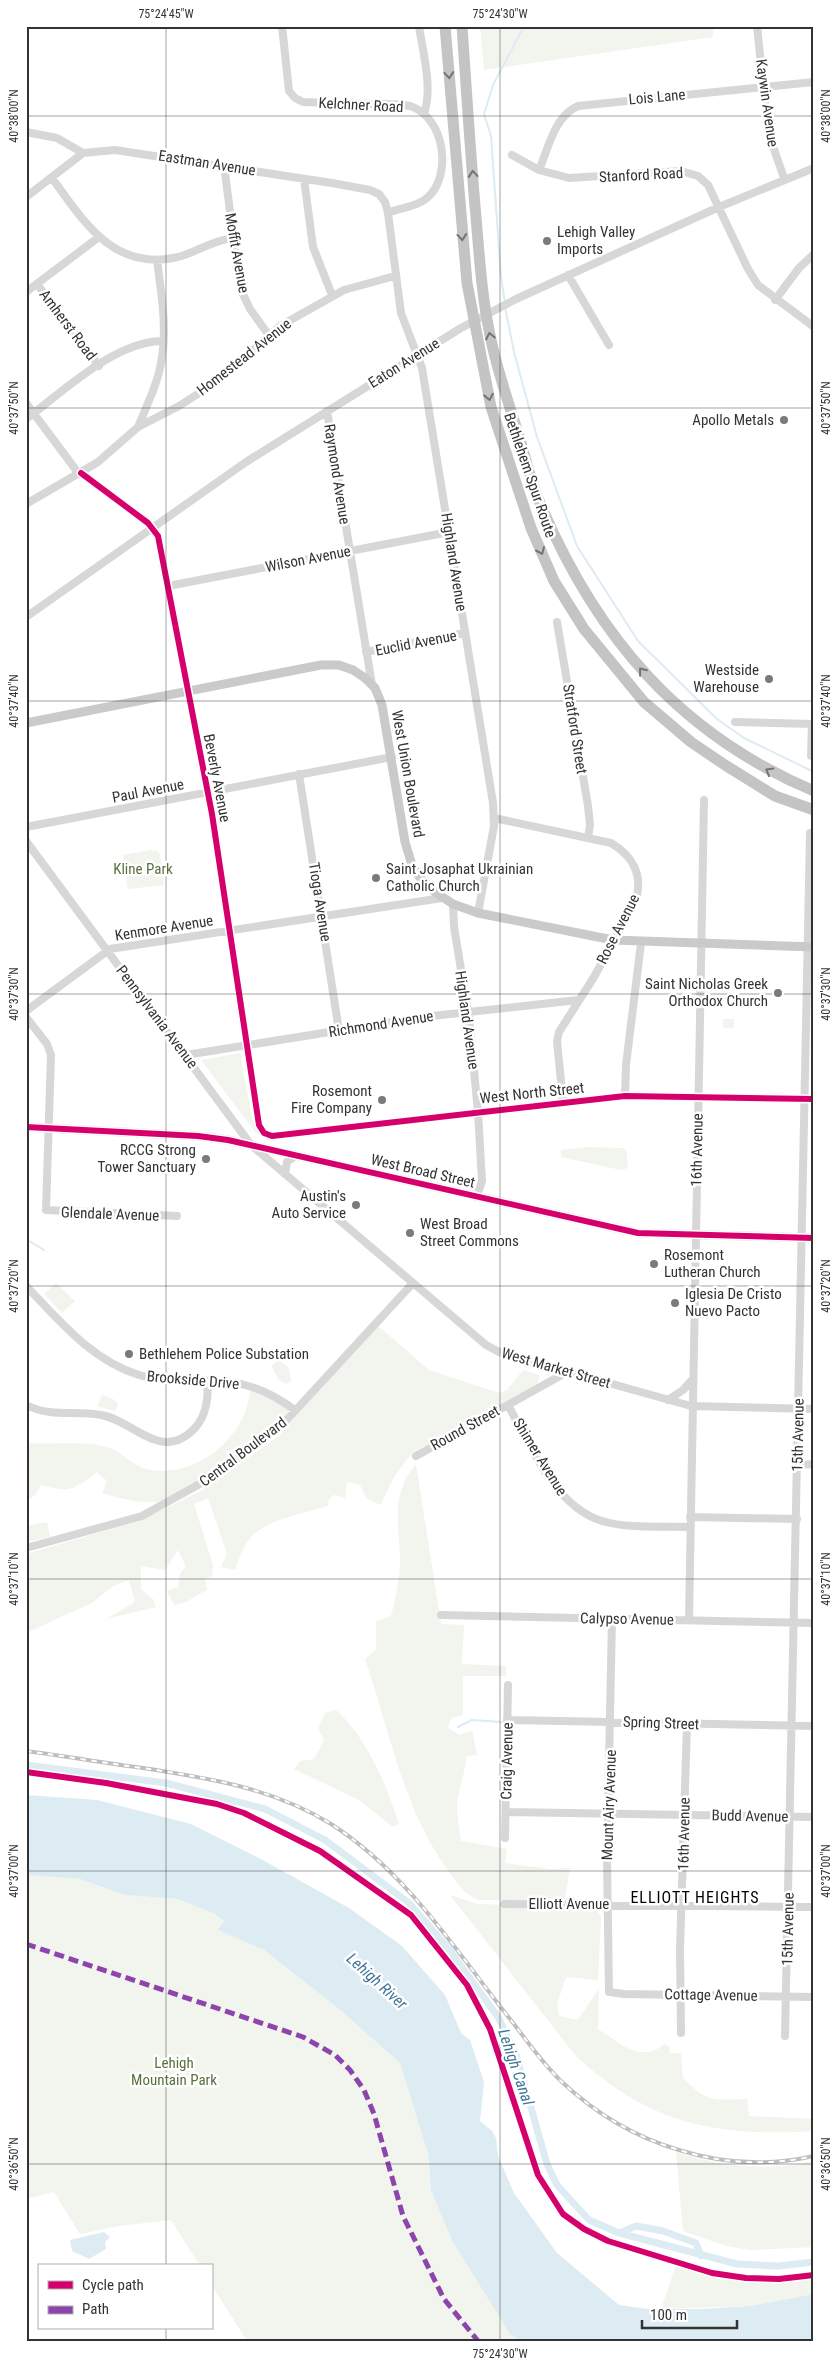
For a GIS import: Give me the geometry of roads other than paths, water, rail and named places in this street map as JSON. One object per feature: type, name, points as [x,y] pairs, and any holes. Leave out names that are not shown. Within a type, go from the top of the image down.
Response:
[{"type":"highway","name":"Bethlehem Spur Route","points":[[445,26],[466,275],[489,398],[531,528],[554,580],[584,629],[644,702],[691,742],[725,765],[775,796],[814,810]]},
{"type":"highway","name":"Bethlehem Spur Route","points":[[462,26],[480,264],[489,334],[504,393],[539,502],[588,600],[646,676],[681,710],[728,746],[780,776],[814,791]]},
{"type":"main road","name":"West Union Boulevard","points":[[26,723],[329,664],[353,670],[372,685],[382,704],[409,858],[420,878],[442,898],[478,913],[613,940],[640,943],[811,947]]},
{"type":"main road","name":"West Broad Street","points":[[26,1127],[206,1136],[638,1233],[814,1238]]},
{"type":"street","name":"Kelchner Road","points":[[282,26],[289,90],[294,98],[303,102],[401,104],[414,108],[424,114],[439,135],[442,165],[439,182],[426,199],[388,214]]},
{"type":"street","points":[[420,26],[427,89],[424,114]]},
{"type":"street","name":"Kaywin Avenue","points":[[757,26],[769,139],[784,178]]},
{"type":"street","name":"Lois Lane","points":[[539,170],[558,122],[567,112],[578,106],[814,82]]},
{"type":"street","points":[[26,132],[57,138],[83,153],[26,197]]},
{"type":"street","name":"Eastman Avenue","points":[[83,153],[124,150],[374,191],[383,198],[388,214]]},
{"type":"street","name":"Stanford Road","points":[[512,155],[539,170],[561,177],[578,179],[685,171],[702,179],[719,207],[751,276],[762,289],[814,327]]},
{"type":"street","name":"Moffit Avenue","points":[[224,165],[233,238],[243,296],[268,334]]},
{"type":"street","name":"Eaton Avenue","points":[[26,617],[246,462],[461,328],[516,299],[568,275],[784,178],[814,168]]},
{"type":"street","points":[[52,178],[99,237],[124,252],[157,260],[184,255],[215,242],[233,238]]},
{"type":"street","points":[[304,179],[313,247],[332,295]]},
{"type":"street","name":"Highland Avenue","points":[[388,214],[395,276],[403,321],[418,354],[449,532],[494,818],[478,913]]},
{"type":"street","points":[[26,292],[99,237]]},
{"type":"street","points":[[776,300],[799,268],[814,254]]},
{"type":"street","points":[[138,427],[156,379],[163,341],[163,310],[157,260]]},
{"type":"street","points":[[568,275],[609,346]]},
{"type":"street","name":"Homestead Avenue","points":[[26,504],[80,473],[115,449],[138,427],[178,406],[218,381],[268,334],[332,295],[361,284],[395,276]]},
{"type":"street","name":"Amherst Road","points":[[37,284],[99,366]]},
{"type":"street","points":[[26,420],[118,352],[131,346],[163,341]]},
{"type":"street","points":[[26,403],[80,473],[153,528]]},
{"type":"street","name":"Raymond Avenue","points":[[326,411],[372,685]]},
{"type":"street","name":"Beverly Avenue","points":[[153,528],[158,536],[207,792],[231,930],[259,1125]]},
{"type":"street","name":"Wilson Avenue","points":[[168,586],[449,532]]},
{"type":"street","name":"Stratford Street","points":[[557,622],[588,806],[588,838]]},
{"type":"street","name":"Euclid Avenue","points":[[366,652],[465,633]]},
{"type":"street","points":[[735,722],[813,724],[811,756]]},
{"type":"street","name":"Paul Avenue","points":[[26,827],[392,757]]},
{"type":"street","name":"Tioga Avenue","points":[[299,774],[339,1030]]},
{"type":"street","name":"16th Avenue","points":[[689,1620],[704,800]]},
{"type":"street","name":"Rose Avenue","points":[[494,818],[603,840],[619,848],[631,860],[637,872],[639,888],[636,900],[594,977],[568,1015],[557,1038],[563,1102]]},
{"type":"street","name":"15th Avenue","points":[[785,2036],[805,1099],[811,947],[810,833]]},
{"type":"street","name":"Pennsylvania Avenue","points":[[26,841],[251,1145]]},
{"type":"street","name":"Kenmore Avenue","points":[[26,1010],[108,950],[442,898]]},
{"type":"street","name":"Highland Avenue","points":[[453,904],[454,927],[468,1012],[478,1112],[482,1181],[477,1196]]},
{"type":"street","points":[[625,1096],[626,1065],[640,943]]},
{"type":"street","name":"Richmond Avenue","points":[[186,1055],[339,1030],[468,1012],[578,1000]]},
{"type":"street","points":[[26,1018],[47,1044],[51,1055],[48,1129]]},
{"type":"street","name":"West North Street","points":[[259,1125],[264,1133],[272,1136],[625,1096],[814,1099]]},
{"type":"street","name":"Glendale Avenue","points":[[48,1129],[45,1207],[48,1212],[178,1216]]},
{"type":"street","name":"West Market Street","points":[[251,1145],[486,1345],[496,1351],[692,1406],[814,1409]]},
{"type":"street","points":[[286,1174],[287,1162],[296,1155]]},
{"type":"street","name":"Central Boulevard","points":[[26,1548],[126,1522],[158,1509],[214,1476],[283,1424],[413,1283]]},
{"type":"street","name":"Brookside Drive","points":[[26,1286],[80,1341],[113,1364],[153,1378],[182,1382],[230,1382],[255,1387],[296,1410]]},
{"type":"street","name":"Round Street","points":[[416,1456],[567,1372]]},
{"type":"street","points":[[668,1400],[683,1390],[692,1380]]},
{"type":"street","points":[[26,1405],[57,1414],[102,1415],[147,1438],[157,1441],[172,1441],[186,1436],[197,1426],[207,1402],[207,1382]]},
{"type":"street","name":"Shimer Avenue","points":[[508,1405],[553,1484],[580,1511],[613,1524],[690,1527]]},
{"type":"street","points":[[798,1465],[814,1464]]},
{"type":"street","points":[[690,1517],[797,1519]]},
{"type":"street","name":"Calypso Avenue","points":[[440,1615],[814,1623]]},
{"type":"street","name":"Mount Airy Avenue","points":[[609,1992],[608,1904],[612,1619]]},
{"type":"street","name":"Craig Avenue","points":[[505,1838],[508,1685]]},
{"type":"street","name":"Spring Street","points":[[507,1720],[814,1726]]},
{"type":"street","name":"16th Avenue","points":[[681,2033],[680,1994],[687,1724]]},
{"type":"street","name":"Budd Avenue","points":[[506,1812],[814,1817]]},
{"type":"street","name":"Elliott Avenue","points":[[504,1904],[683,1904],[814,1907]]},
{"type":"street","name":"Cottage Avenue","points":[[609,1992],[814,1997]]},
{"type":"water","name":"Lehigh River","points":[[26,1795],[97,1800],[191,1824],[261,1859],[349,1908],[402,1946],[445,1995],[461,2033],[470,2040],[484,2082],[480,2121],[492,2131],[496,2138],[498,2156],[514,2193],[557,2253],[619,2305],[648,2309],[702,2309],[750,2306],[814,2294],[814,2341],[520,2341],[510,2334],[452,2240],[431,2190],[428,2154],[400,2063],[339,2009],[264,1950],[218,1930],[224,1921],[215,1914],[178,1899],[125,1895],[80,1879],[26,1875]]},
{"type":"water","points":[[104,2232],[110,2237],[105,2242],[106,2249],[89,2259],[72,2251],[70,2240]]},
{"type":"waterway","points":[[505,303],[501,277],[491,136],[484,114],[493,85],[524,26]]},
{"type":"waterway","points":[[505,307],[514,352],[537,437],[577,546],[638,641],[717,719],[744,738],[814,772]]},
{"type":"waterway","points":[[26,1239],[44,1250]]},
{"type":"waterway","points":[[458,1727],[472,1720],[502,1722]]},
{"type":"waterway","name":"Lehigh Canal","points":[[26,1765],[166,1783],[265,1809],[325,1840],[409,1903],[448,1948],[498,2017],[516,2055],[547,2164],[557,2185],[589,2220],[619,2233],[737,2264],[778,2266],[814,2262]]},
{"type":"waterway","points":[[619,2233],[636,2226],[663,2231],[696,2243],[701,2256]]},
{"type":"railway","points":[[26,1751],[167,1772],[240,1786],[286,1801],[309,1812],[331,1824],[359,1844],[384,1866],[452,1943],[549,2069],[602,2114],[631,2131],[663,2145],[696,2155],[746,2162],[780,2161],[814,2156]]},
{"type":"place","name":"Lehigh Valley Imports","points":[[547,241]]},
{"type":"place","name":"Apollo Metals","points":[[784,420]]},
{"type":"place","name":"Westside Warehouse","points":[[769,679]]},
{"type":"place","name":"Saint Josaphat Ukrainian Catholic Church","points":[[376,878]]},
{"type":"place","name":"Saint Nicholas Greek Orthodox Church","points":[[778,993]]},
{"type":"place","name":"Rosemont Fire Company","points":[[382,1100]]},
{"type":"place","name":"RCCG Strong Tower Sanctuary","points":[[206,1159]]},
{"type":"place","name":"Austin's Auto Service","points":[[356,1205]]},
{"type":"place","name":"West Broad Street Commons","points":[[410,1233]]},
{"type":"place","name":"Rosemont Lutheran Church","points":[[654,1264]]},
{"type":"place","name":"Iglesia De Cristo Nuevo Pacto","points":[[675,1303]]},
{"type":"place","name":"Bethlehem Police Substation","points":[[129,1354]]},
{"type":"district","name":"ELLIOTT HEIGHTS","points":[[695,1897]]},
{"type":"park label","name":"Kline Park","points":[[143,869]]},
{"type":"park label","name":"Lehigh Mountain Park","points":[[174,2072]]}]
